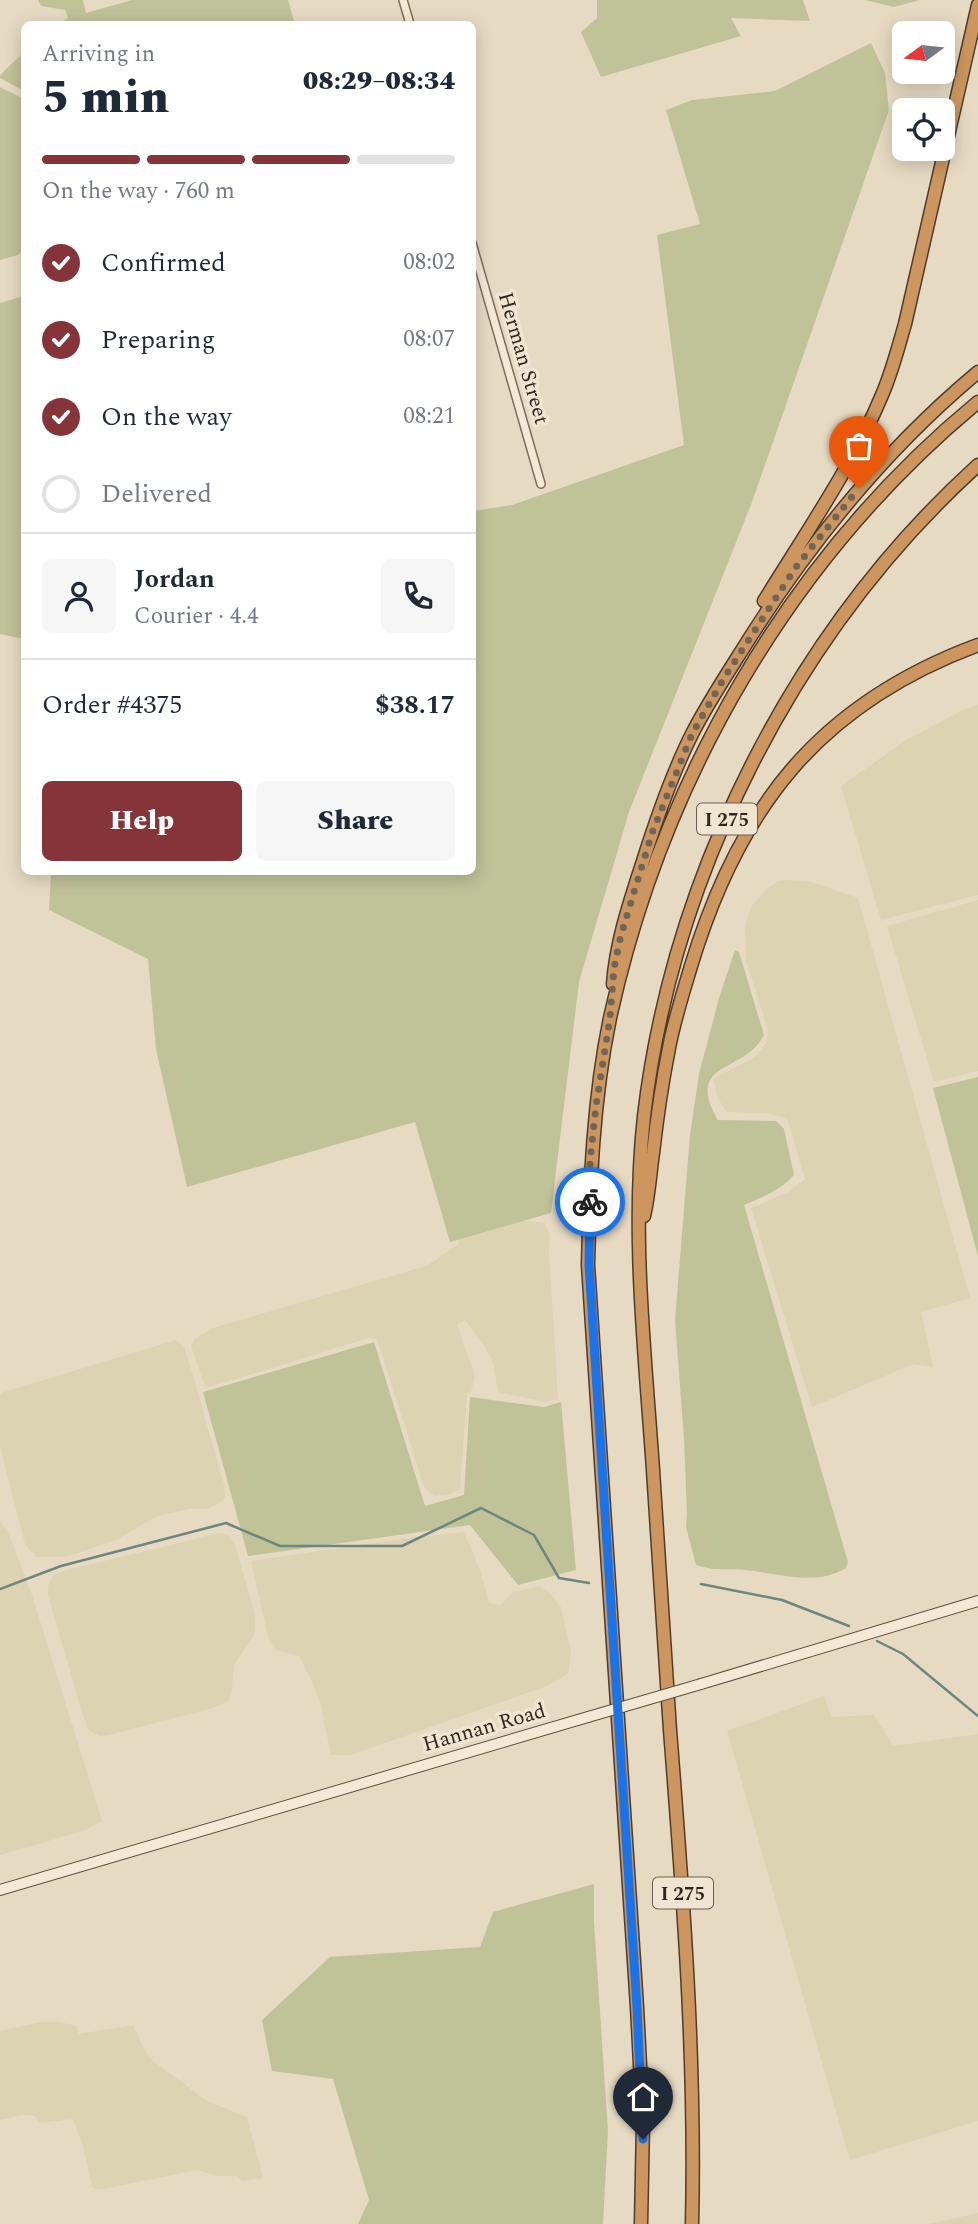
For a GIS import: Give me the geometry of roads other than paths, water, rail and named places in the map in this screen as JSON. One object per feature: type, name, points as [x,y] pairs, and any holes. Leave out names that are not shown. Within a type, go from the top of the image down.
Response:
[{"type":"highway","points":[[724,678],[734,650],[845,466],[882,396],[905,324],[978,5]]},
{"type":"highway","points":[[610,1018],[614,968],[621,935],[652,833],[692,734],[724,678],[796,567],[830,523],[892,451],[978,372]]},
{"type":"highway","name":"I 275","points":[[641,2224],[643,2123],[638,2021],[589,1265],[590,1161],[610,1018],[635,920],[654,863],[702,754],[749,667],[822,563],[872,500],[941,432],[978,402]]},
{"type":"highway","name":"I 275","points":[[692,2224],[694,2137],[685,1917],[639,1295],[639,1183],[645,1115],[661,1021],[694,901],[723,827],[791,691],[836,622],[889,556],[978,465]]},
{"type":"highway","points":[[638,1243],[647,1204],[659,1102],[681,1000],[711,907],[744,836],[785,776],[831,730],[889,687],[921,669],[978,645]]},
{"type":"street","points":[[403,0],[409,21]]},
{"type":"street","name":"Herman Street","points":[[476,257],[541,484]]},
{"type":"street","name":"Hannan Road","points":[[0,1890],[978,1601]]},
{"type":"waterway","points":[[0,1589],[61,1566],[226,1523],[280,1546],[402,1546],[481,1508],[534,1535],[559,1578],[589,1583]]},
{"type":"waterway","points":[[701,1584],[782,1600],[849,1626]]},
{"type":"waterway","points":[[877,1641],[903,1654],[978,1716]]}]
